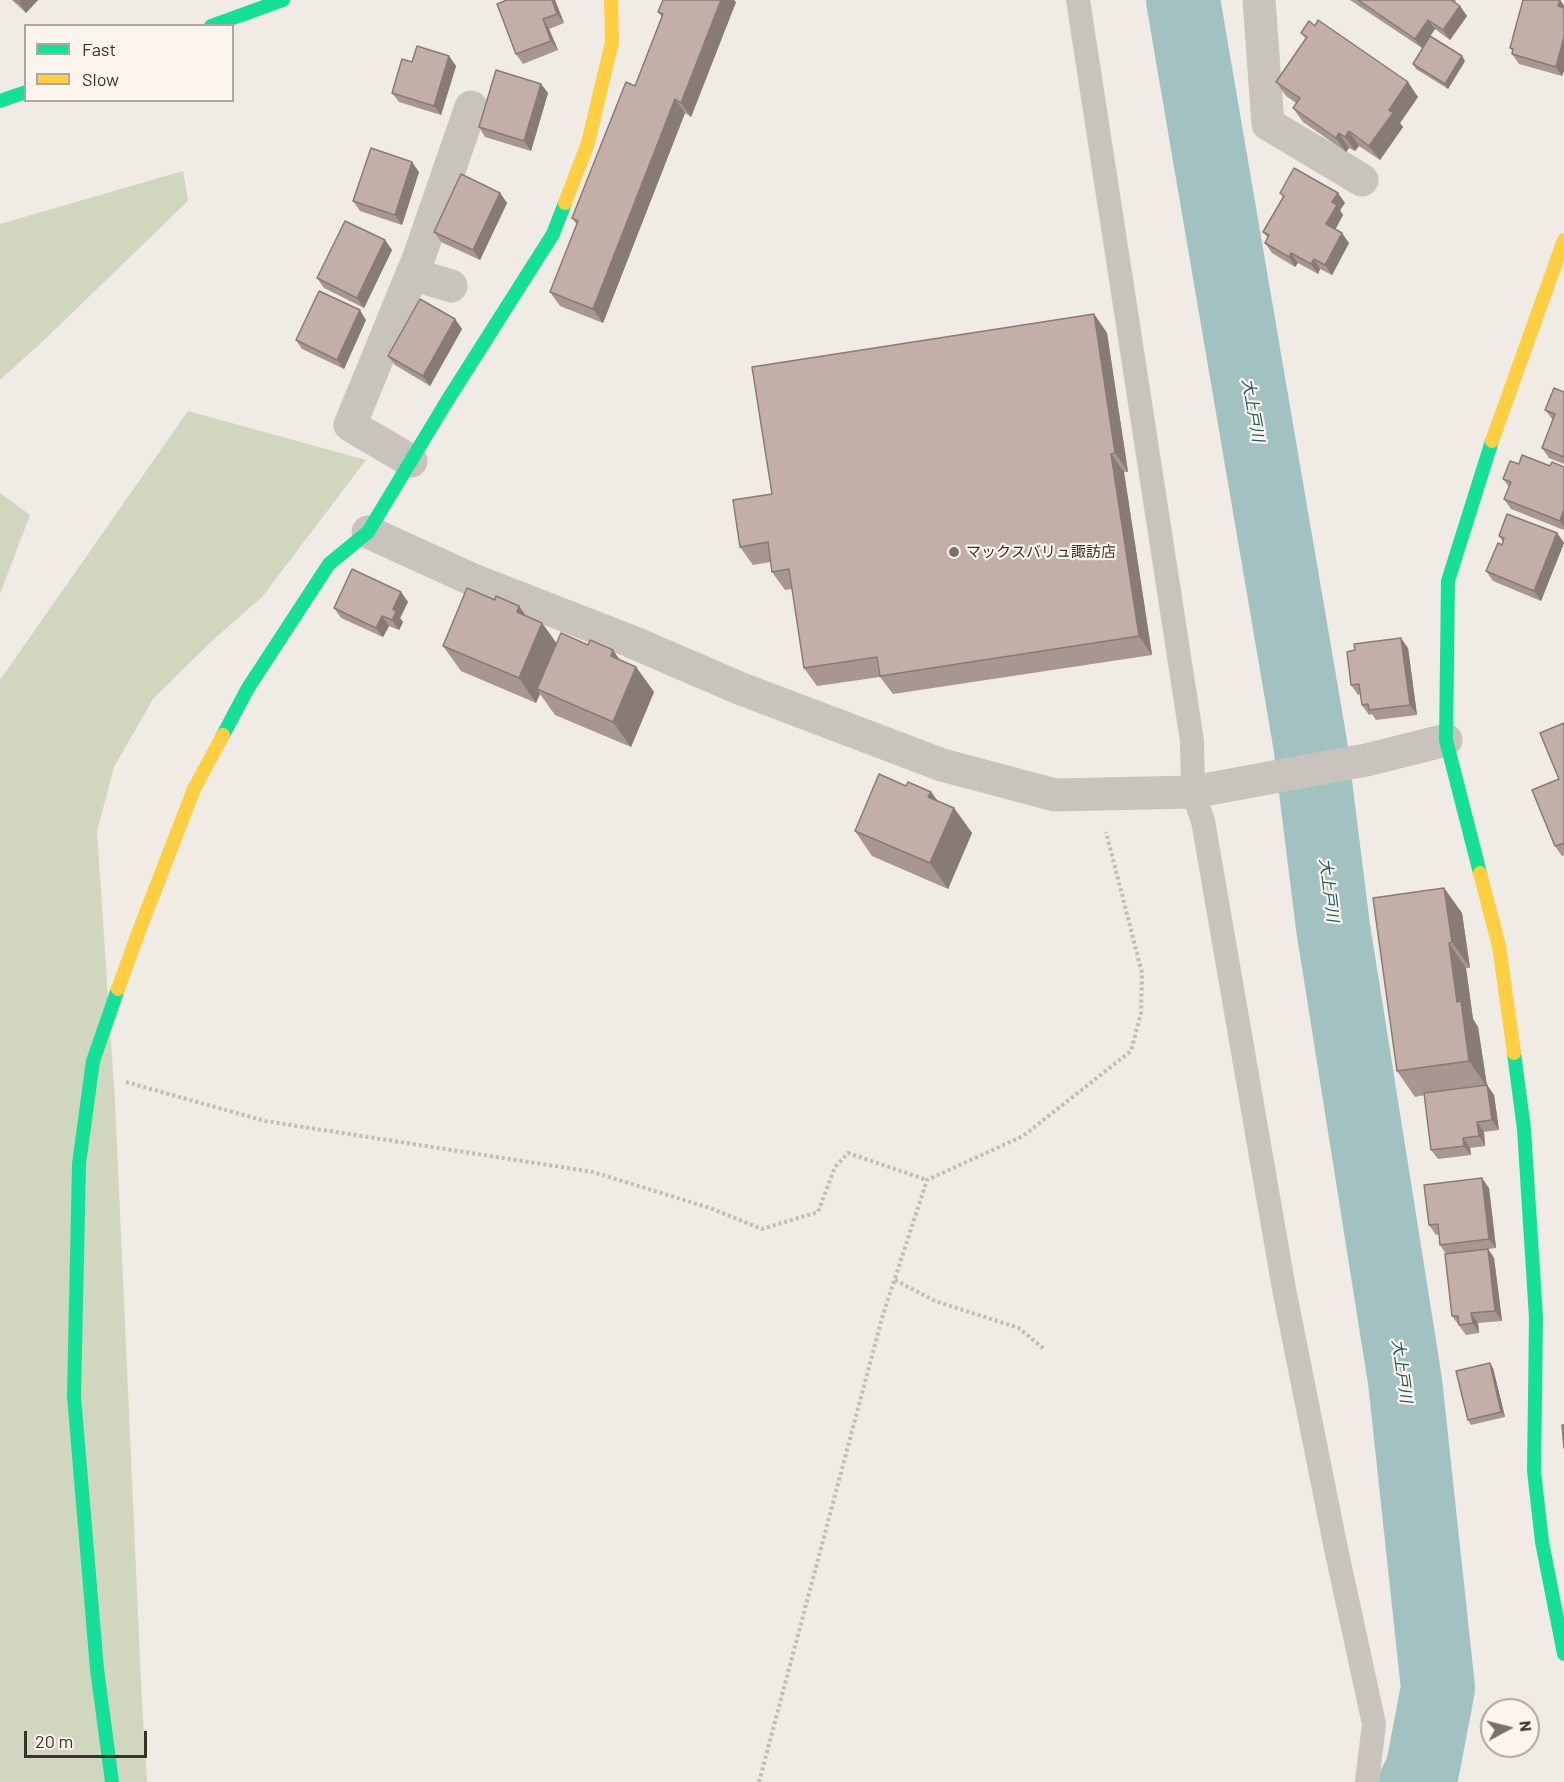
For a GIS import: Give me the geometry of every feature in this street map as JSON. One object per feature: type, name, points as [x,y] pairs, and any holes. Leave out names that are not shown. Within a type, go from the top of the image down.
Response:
[{"type":"street","points":[[217,24],[283,0]]},
{"type":"street","points":[[112,1782],[97,1669],[74,1396],[79,1164],[93,1061],[135,942],[194,789],[248,688],[329,564],[368,532],[553,234],[588,143],[612,42],[611,0]]},
{"type":"street","points":[[1259,0],[1268,124],[1362,180]]},
{"type":"street","points":[[0,101],[24,93]]},
{"type":"street","points":[[411,461],[350,425],[412,274],[471,107]]},
{"type":"street","points":[[1564,240],[1483,467],[1448,580],[1446,740],[1499,946],[1524,1129],[1536,1318],[1534,1471],[1553,1542],[1564,1654]]},
{"type":"street","points":[[412,274],[451,286]]},
{"type":"street","points":[[368,532],[471,579],[630,641],[739,688],[942,765],[1054,795],[1193,792],[1366,760],[1446,740]]},
{"type":"lane","points":[[1078,0],[1192,741],[1193,792],[1203,821],[1284,1289],[1374,1724],[1367,1782]]},
{"type":"path","points":[[92,1073],[265,1121],[593,1172],[710,1208],[762,1229],[818,1212],[835,1167],[848,1153],[927,1180],[1023,1137],[1131,1051],[1141,1013],[1142,973],[1096,794]]},
{"type":"path","points":[[759,1782],[882,1318],[927,1180]]},
{"type":"path","points":[[895,1280],[935,1301],[1019,1328],[1044,1349]]},
{"type":"green space","points":[[183,171],[188,201],[0,380],[0,224]]},
{"type":"green space","points":[[188,411],[366,460],[262,597],[213,640],[153,699],[114,767],[97,831],[115,1102],[147,1782],[0,1782],[0,680]]},
{"type":"green space","points":[[0,493],[30,515],[0,594]]},
{"type":"building","points":[[507,0],[552,0],[557,14],[543,19],[551,41],[516,54],[497,4]]},
{"type":"building","points":[[663,0],[721,0],[681,103],[675,99],[593,309],[550,292],[578,221],[572,218],[626,82],[635,86],[663,14],[658,12]]},
{"type":"building","points":[[1358,0],[1451,0],[1460,6],[1443,30],[1428,20],[1415,39]]},
{"type":"building","points":[[1523,0],[1560,0],[1558,6],[1564,8],[1564,37],[1556,67],[1512,54],[1513,49],[1510,48]]},
{"type":"building","points":[[1318,20],[1408,82],[1389,110],[1393,113],[1369,146],[1349,131],[1345,137],[1339,133],[1336,138],[1293,108],[1300,98],[1276,82],[1307,37],[1301,33],[1309,21],[1315,26]]},
{"type":"building","points":[[1430,36],[1462,56],[1445,84],[1413,64]]},
{"type":"building","points":[[417,46],[449,56],[434,106],[392,93],[402,59],[412,62]]},
{"type":"building","points":[[496,70],[541,84],[524,141],[479,127]]},
{"type":"building","points":[[371,148],[412,162],[395,215],[353,201]]},
{"type":"building","points":[[1294,168],[1338,193],[1332,202],[1337,205],[1326,224],[1342,233],[1325,265],[1314,259],[1311,264],[1291,253],[1289,257],[1265,243],[1269,235],[1263,232],[1284,196],[1280,193]]},
{"type":"building","points":[[461,174],[500,193],[473,250],[434,232]]},
{"type":"building","points":[[345,221],[385,240],[357,298],[317,278]]},
{"type":"building","points":[[319,291],[360,310],[337,360],[296,340]]},
{"type":"building","points":[[420,299],[455,319],[423,376],[388,356]]},
{"type":"building","points":[[1094,314],[1115,453],[1111,454],[1139,636],[880,676],[877,657],[804,668],[789,569],[772,572],[768,542],[740,547],[733,500],[772,494],[752,367]]},
{"type":"building","points":[[1554,388],[1564,392],[1564,457],[1542,448],[1555,414],[1545,410]]},
{"type":"building","points":[[1522,455],[1550,466],[1552,462],[1564,467],[1564,509],[1560,521],[1504,499],[1511,482],[1503,479],[1510,461],[1519,464]]},
{"type":"building","points":[[1507,514],[1557,533],[1534,591],[1486,571],[1498,543],[1502,545],[1504,538],[1499,536]]},
{"type":"building","points":[[352,569],[401,592],[393,609],[396,612],[392,620],[382,616],[376,628],[334,608]]},
{"type":"building","points":[[467,588],[495,600],[496,596],[519,606],[517,612],[542,623],[519,678],[443,646]]},
{"type":"building","points":[[561,633],[588,645],[590,640],[613,650],[611,656],[636,667],[613,722],[537,689]]},
{"type":"building","points":[[1401,638],[1410,705],[1369,710],[1368,704],[1362,705],[1359,684],[1351,685],[1347,652],[1355,650],[1354,644]]},
{"type":"building","points":[[1564,723],[1564,843],[1555,846],[1532,790],[1559,779],[1540,733]]},
{"type":"building","points":[[879,774],[906,786],[908,782],[931,792],[928,797],[954,808],[930,863],[855,831]]},
{"type":"building","points":[[1444,888],[1452,942],[1449,943],[1457,1002],[1461,1001],[1469,1061],[1397,1071],[1373,898]]},
{"type":"building","points":[[1487,1085],[1492,1120],[1477,1122],[1479,1136],[1463,1138],[1464,1146],[1431,1150],[1424,1093]]},
{"type":"building","points":[[1482,1178],[1489,1239],[1440,1245],[1438,1224],[1429,1225],[1424,1185]]},
{"type":"building","points":[[1488,1249],[1495,1311],[1471,1313],[1473,1323],[1459,1325],[1458,1316],[1452,1316],[1445,1254]]},
{"type":"building","points":[[1490,1363],[1501,1412],[1468,1420],[1456,1371]]},
{"type":"building","points":[[1562,1425],[1564,1425],[1564,1448]]},
{"type":"waterway","name":"大上戸川","points":[[1183,0],[1310,743],[1333,927],[1405,1381],[1438,1688],[1422,1772],[1416,1782]]},
{"type":"traffic: fast","points":[[217,24],[283,0]]},
{"type":"traffic: fast","points":[[0,101],[24,93]]},
{"type":"traffic: fast","points":[[223,735],[248,688],[329,564],[368,532],[447,401],[553,234],[565,203]]},
{"type":"traffic: fast","points":[[1480,873],[1446,740],[1448,581],[1492,441]]},
{"type":"traffic: fast","points":[[112,1782],[97,1669],[74,1396],[79,1164],[93,1061],[118,989]]},
{"type":"traffic: fast","points":[[1514,1053],[1524,1129],[1536,1318],[1534,1471],[1542,1542],[1564,1654]]},
{"type":"traffic: slow","points":[[565,203],[588,143],[612,42],[611,0]]},
{"type":"traffic: slow","points":[[1492,441],[1564,240]]},
{"type":"traffic: slow","points":[[118,989],[194,789],[223,735]]},
{"type":"traffic: slow","points":[[1480,873],[1499,946],[1514,1053]]},
{"type":"place","name":"マックスバリュ諏訪店","points":[[954,552]]}]
